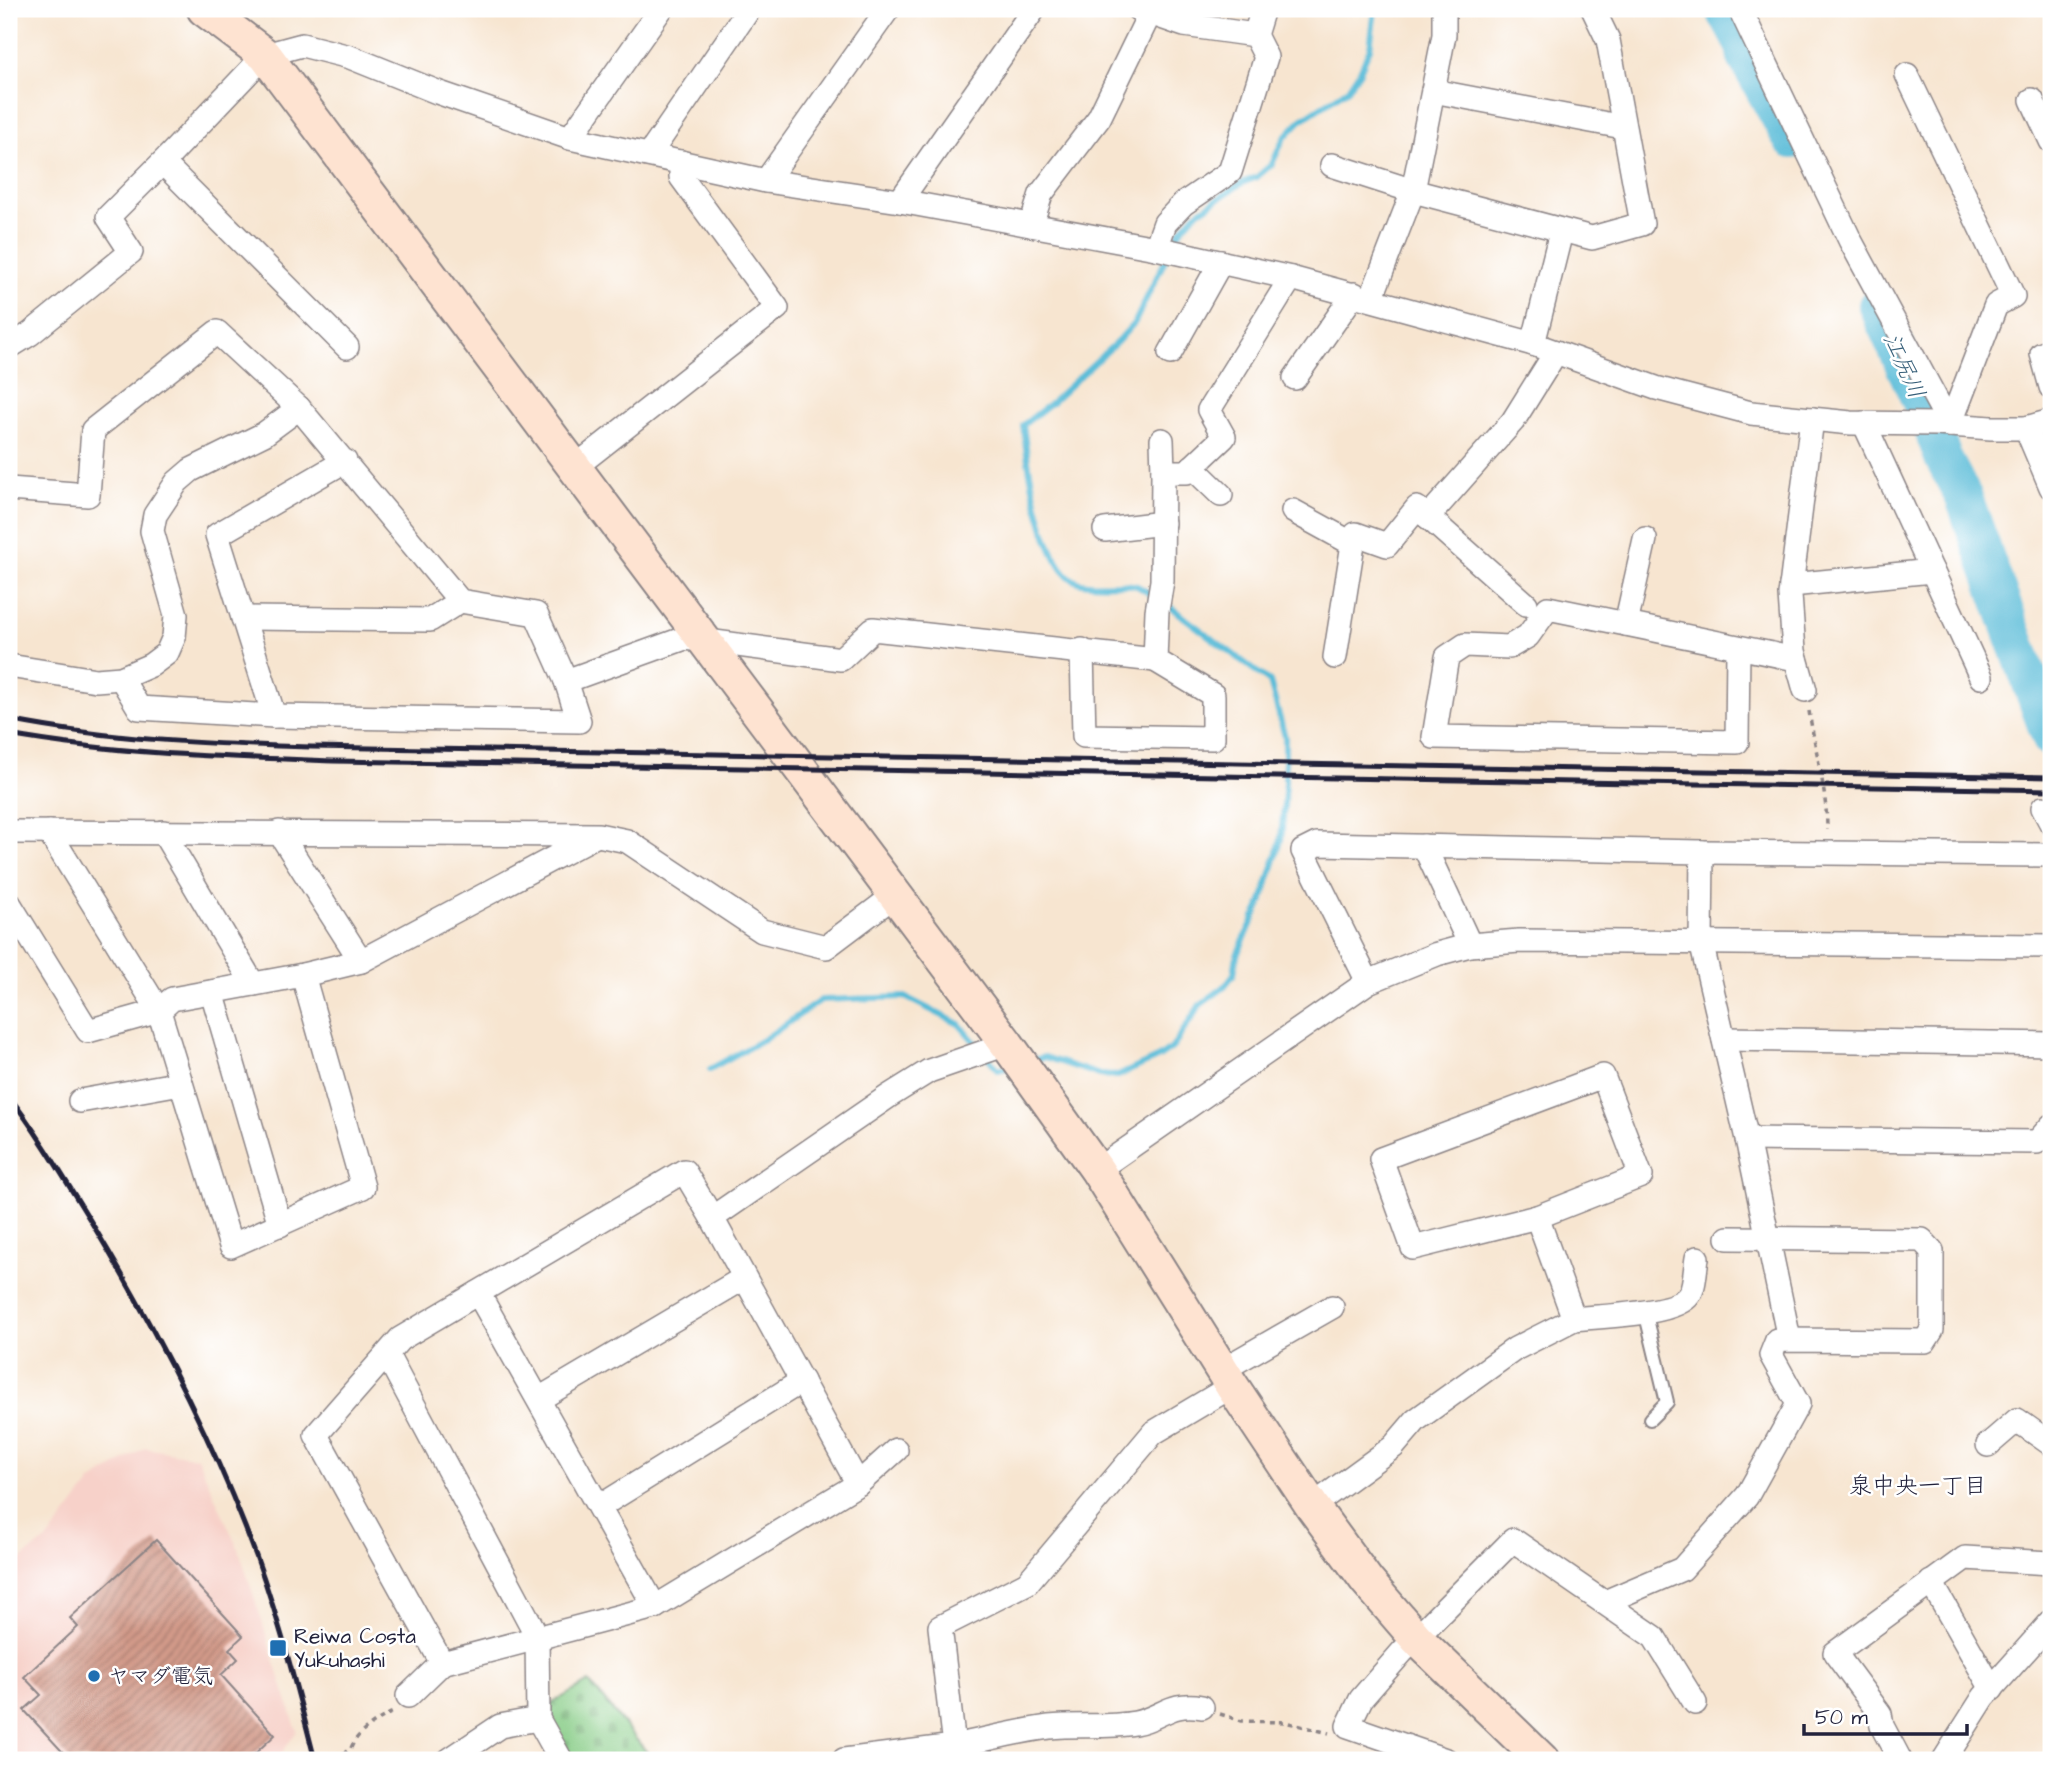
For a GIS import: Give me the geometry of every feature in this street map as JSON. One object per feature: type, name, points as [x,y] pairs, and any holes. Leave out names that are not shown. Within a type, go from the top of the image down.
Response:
[{"type":"street","points":[[204,9],[265,55],[1007,1044],[1097,1170],[1227,1378],[1312,1506],[1367,1581],[1416,1639],[1542,1760]]},
{"type":"street","points":[[570,138],[661,9]]},
{"type":"street","points":[[649,155],[749,9]]},
{"type":"street","points":[[766,181],[888,9]]},
{"type":"street","points":[[900,201],[1034,9]]},
{"type":"street","points":[[1156,248],[1165,223],[1183,204],[1230,172],[1266,57],[1255,35],[1263,9]]},
{"type":"street","points":[[1295,378],[1363,297],[1413,191],[1444,35],[1444,9]]},
{"type":"street","points":[[1332,165],[1413,191],[1592,238],[1642,224],[1608,40],[1591,9]]},
{"type":"street","points":[[1740,9],[1850,240],[1950,425]]},
{"type":"street","points":[[1031,225],[1041,194],[1099,118],[1144,11],[1184,24],[1255,35]]},
{"type":"street","points":[[9,347],[30,334],[131,252],[108,217],[265,55],[302,45],[350,57],[437,92],[570,138],[766,181],[900,201],[1156,248],[1291,278],[1533,344],[1656,388],[1751,413],[1864,423],[2026,428],[2051,421]]},
{"type":"street","points":[[1907,75],[2013,296],[1996,305],[1950,425]]},
{"type":"street","points":[[1433,91],[1623,127]]},
{"type":"street","points":[[2032,100],[2051,141]]},
{"type":"street","points":[[575,467],[777,308],[681,177],[681,162]]},
{"type":"street","points":[[163,163],[347,346]]},
{"type":"street","points":[[1533,344],[1561,232]]},
{"type":"street","points":[[1170,352],[1221,262]]},
{"type":"street","points":[[1163,472],[1187,472],[1224,437],[1209,410],[1291,278]]},
{"type":"street","points":[[9,489],[88,495],[93,430],[217,332],[299,408],[460,601],[536,614],[566,681],[579,721],[274,716],[139,708],[121,678]]},
{"type":"street","points":[[2051,351],[2042,354],[2051,387]]},
{"type":"street","points":[[1428,517],[1513,421],[1556,352]]},
{"type":"street","points":[[9,666],[96,680],[121,678],[151,665],[167,653],[174,637],[176,615],[152,531],[155,515],[191,470],[264,435],[299,408]]},
{"type":"street","points":[[1805,690],[1796,659],[1790,595],[1812,419]]},
{"type":"street","points":[[1864,423],[1981,677]]},
{"type":"street","points":[[2026,428],[2051,487]]},
{"type":"street","points":[[1155,660],[1157,611],[1162,581],[1162,440]]},
{"type":"street","points":[[274,716],[217,535],[345,461]]},
{"type":"street","points":[[1192,467],[1221,495]]},
{"type":"street","points":[[1335,657],[1356,534],[1387,545],[1417,508],[1526,604]]},
{"type":"street","points":[[1293,511],[1353,544]]},
{"type":"street","points":[[1105,530],[1163,523]]},
{"type":"street","points":[[1626,624],[1645,539]]},
{"type":"street","points":[[1791,585],[1932,571]]},
{"type":"street","points":[[243,618],[430,620],[460,601]]},
{"type":"street","points":[[1738,647],[1737,742],[1434,737],[1447,657],[1465,645],[1510,647],[1528,636],[1548,608],[1738,647],[1796,659]]},
{"type":"street","points":[[566,681],[685,638],[841,659],[873,629],[1082,650],[1155,660],[1213,695],[1213,738],[1084,736],[1082,650]]},
{"type":"street","points":[[9,832],[598,835],[627,841],[762,931],[826,947],[895,895]]},
{"type":"street","points":[[49,832],[159,1011],[231,1246],[363,1187],[303,975]]},
{"type":"street","points":[[163,832],[253,984]]},
{"type":"street","points":[[279,832],[361,961]]},
{"type":"street","points":[[9,903],[88,1031],[159,1011],[172,999],[303,975],[361,961],[598,835]]},
{"type":"street","points":[[1368,982],[1303,851],[1317,844],[1702,852],[2051,855]]},
{"type":"street","points":[[1424,846],[1470,946]]},
{"type":"street","points":[[1702,852],[1701,942],[1790,1339]]},
{"type":"street","points":[[1097,1170],[1368,982],[1437,954],[1470,946],[1519,941],[2051,946]]},
{"type":"street","points":[[212,992],[280,1225]]},
{"type":"street","points":[[1724,1039],[2051,1044]]},
{"type":"street","points":[[712,1218],[889,1096],[929,1072],[1007,1044]]},
{"type":"street","points":[[1604,1076],[1642,1176],[1537,1217],[1412,1248],[1381,1160],[1604,1076]]},
{"type":"street","points":[[80,1101],[181,1083]]},
{"type":"street","points":[[1747,1139],[2037,1142],[2051,1126]]},
{"type":"street","points":[[442,1663],[316,1435],[400,1339],[684,1171],[859,1484]]},
{"type":"street","points":[[1537,1217],[1574,1318]]},
{"type":"street","points":[[1605,1602],[1682,1569],[1747,1496],[1798,1404],[1771,1355],[1777,1340],[1925,1341],[1932,1330],[1932,1251],[1922,1240],[1728,1238]]},
{"type":"street","points":[[1312,1506],[1393,1447],[1416,1420],[1515,1349],[1574,1318],[1663,1310],[1677,1305],[1690,1295],[1697,1258]]},
{"type":"street","points":[[539,1399],[744,1278]]},
{"type":"street","points":[[478,1293],[655,1607]]},
{"type":"street","points":[[954,1746],[940,1627],[1027,1583],[1153,1433],[1227,1378],[1332,1307]]},
{"type":"street","points":[[387,1354],[537,1636],[538,1718],[561,1760]]},
{"type":"street","points":[[599,1507],[802,1381]]},
{"type":"street","points":[[1988,1445],[2017,1420],[2051,1444]]},
{"type":"street","points":[[408,1696],[442,1663],[655,1607],[859,1484],[896,1450]]},
{"type":"street","points":[[1446,1760],[1348,1726],[1361,1699],[1402,1652],[1513,1540],[1654,1637],[1695,1703]]},
{"type":"street","points":[[1900,1760],[1882,1726],[1880,1714],[1835,1653],[1965,1558],[2051,1563]]},
{"type":"street","points":[[1931,1583],[1992,1689]]},
{"type":"street","points":[[1944,1760],[1992,1689],[2051,1622]]},
{"type":"street","points":[[845,1760],[954,1746],[1050,1727],[1102,1727],[1139,1722],[1164,1710],[1187,1704],[1202,1707]]},
{"type":"street","points":[[449,1760],[500,1726],[538,1718]]},
{"type":"lane","points":[[1645,1311],[1667,1402],[1650,1419]]},
{"type":"path","points":[[1805,690],[1819,773],[1827,801],[1828,853]]},
{"type":"path","points":[[335,1760],[351,1748],[370,1726],[405,1705],[408,1696]]},
{"type":"path","points":[[1202,1707],[1242,1721],[1285,1722],[1333,1734],[1348,1726]]},
{"type":"shaded area","points":[[145,1448],[197,1457],[240,1553],[297,1731],[277,1760],[9,1760],[9,1564],[17,1562],[48,1539],[92,1481]]},
{"type":"green space","points":[[589,1682],[650,1756],[634,1760],[572,1760],[550,1718],[552,1703]]},
{"type":"building","points":[[156,1540],[243,1636],[229,1649],[238,1659],[221,1675],[275,1735],[248,1760],[70,1760],[24,1710],[41,1695],[24,1677],[78,1627],[70,1618]]},
{"type":"waterway","points":[[1172,246],[1180,231],[1195,214],[1242,183],[1257,177],[1272,164],[1284,138],[1300,121],[1348,89],[1370,48],[1375,9]]},
{"type":"waterway","name":"江尻川","points":[[1724,9],[1744,46],[1746,57],[1792,140]]},
{"type":"waterway","points":[[1155,598],[1137,586],[1085,584],[1066,573],[1055,557],[1039,512],[1023,425],[1051,403],[1135,322],[1167,256]]},
{"type":"waterway","name":"江尻川","points":[[1877,306],[1931,424],[1943,458],[1964,498],[2051,739]]},
{"type":"waterway","points":[[1030,1061],[1045,1057],[1100,1075],[1118,1076],[1172,1048],[1200,1005],[1223,988],[1234,974],[1237,955],[1262,901],[1281,840],[1285,793],[1285,737],[1270,682],[1165,603]]},
{"type":"waterway","points":[[710,1069],[766,1038],[821,1000],[905,997],[959,1024],[979,1047]]},
{"type":"waterway","points":[[986,1055],[998,1070],[1009,1067]]},
{"type":"railway","points":[[9,720],[122,737],[311,747],[2051,777]]},
{"type":"railway","points":[[9,735],[130,751],[333,761],[2051,790]]},
{"type":"railway","points":[[9,1096],[51,1157],[112,1257],[174,1370],[229,1487],[266,1584],[315,1760]]},
{"type":"place","name":"Reiwa Costa Yukuhashi","points":[[278,1648]]},
{"type":"place","name":"ヤマダ電気","points":[[94,1676]]},
{"type":"district","name":"泉中央一丁目","points":[[1918,1486]]}]
